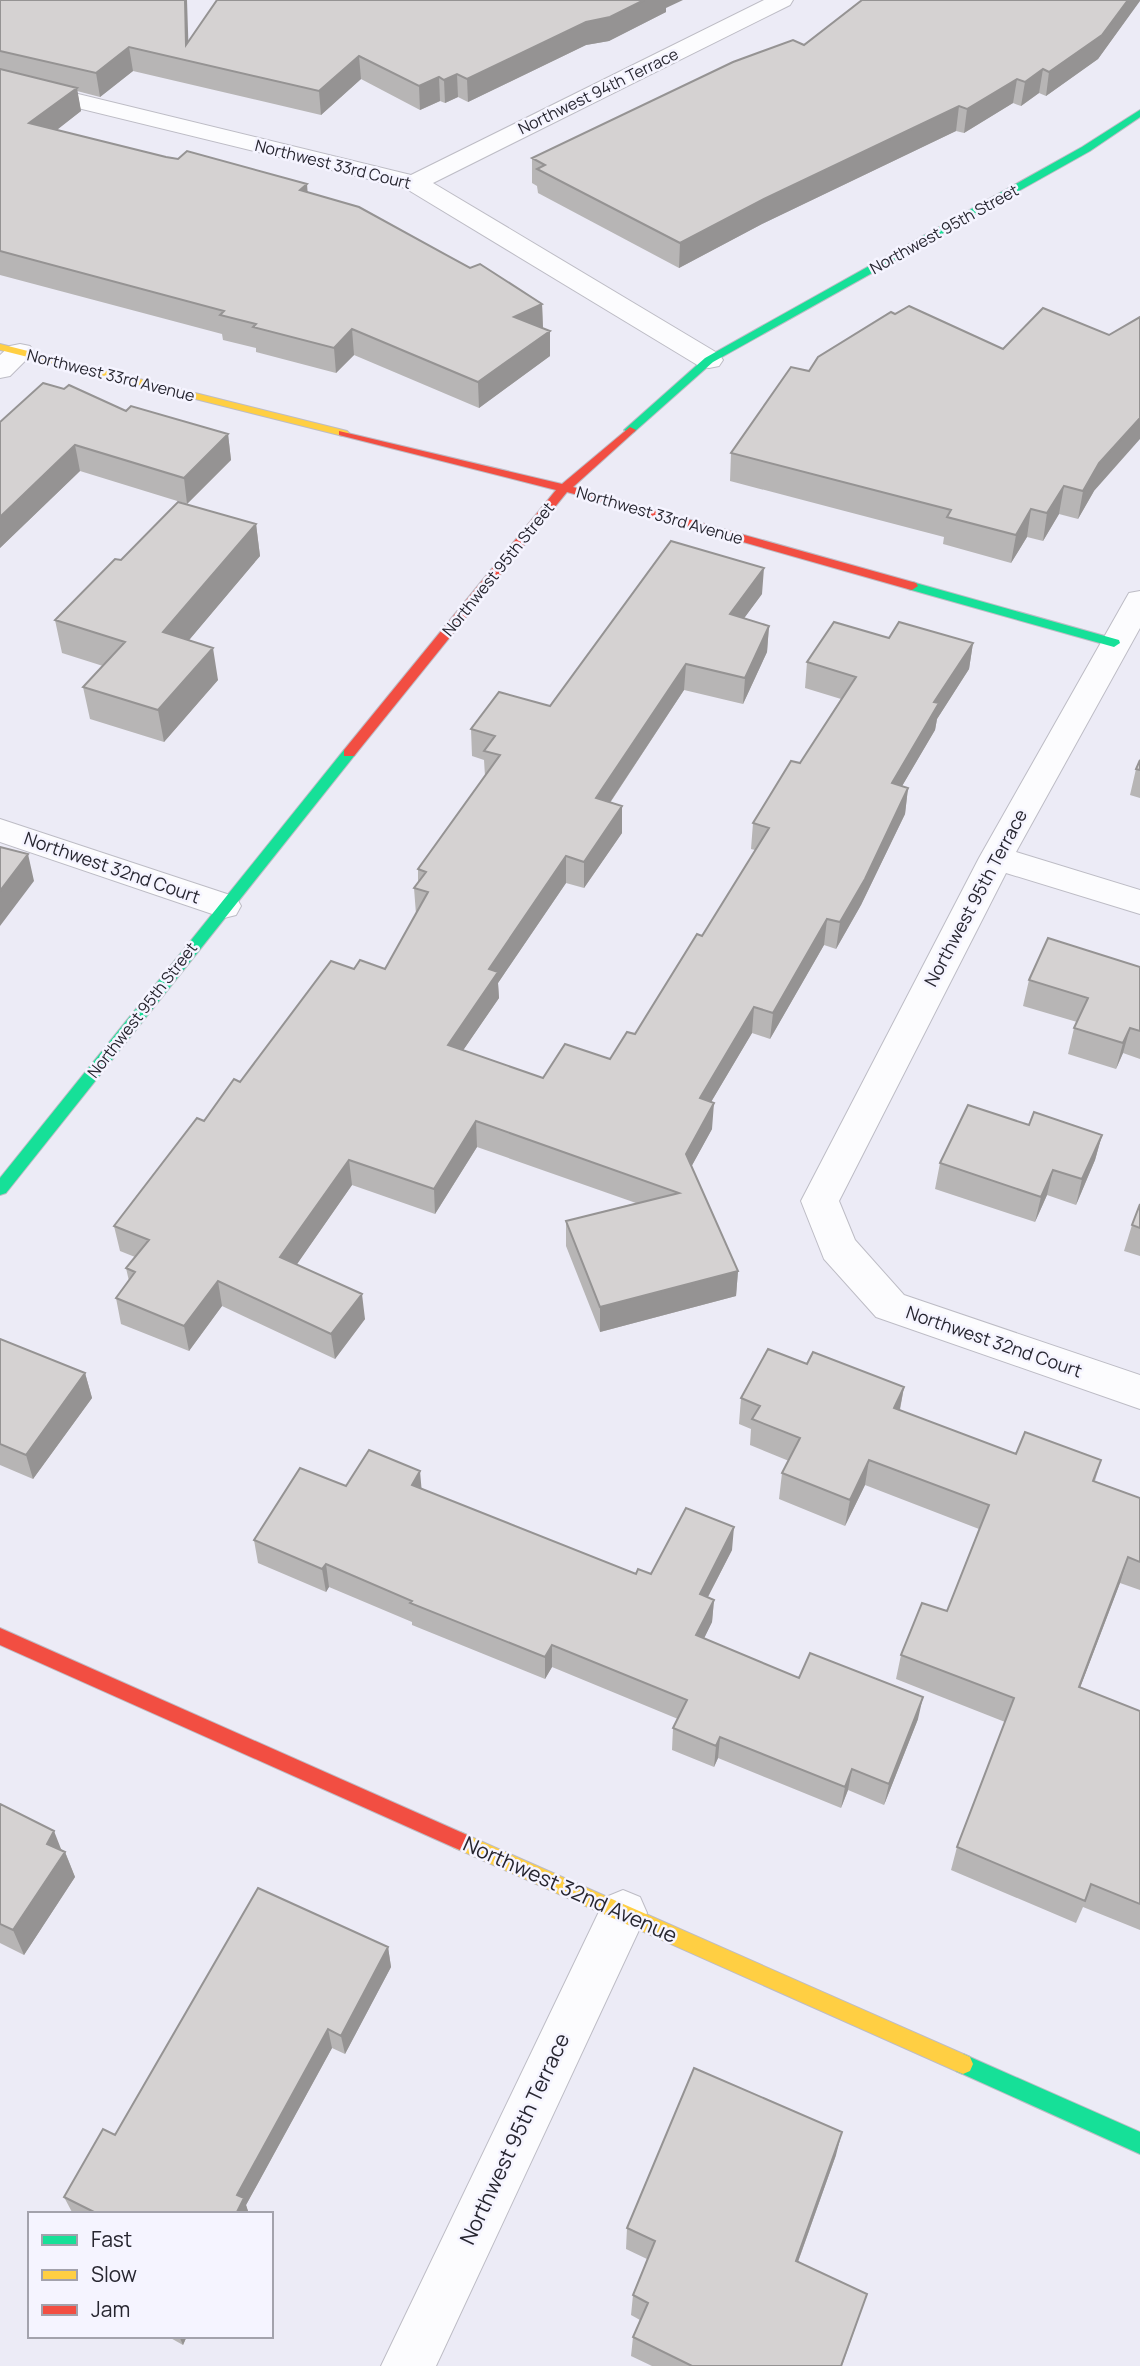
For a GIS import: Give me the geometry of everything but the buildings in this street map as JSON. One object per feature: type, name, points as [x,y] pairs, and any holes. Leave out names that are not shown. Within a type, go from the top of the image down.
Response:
[{"type":"street","name":"Northwest 94th Terrace","points":[[414,183],[782,0]]},
{"type":"street","name":"Northwest 33rd Court","points":[[0,82],[414,183],[709,360]]},
{"type":"street","name":"Northwest 95th Street","points":[[0,1189],[224,906],[564,488],[709,360],[1086,149],[1140,113]]},
{"type":"street","name":"Northwest 33rd Avenue","points":[[7,356],[564,488],[1114,643]]},
{"type":"street","name":"Northwest 95th Terrace","points":[[820,1201],[996,859],[1140,600]]},
{"type":"street","name":"Northwest 32nd Court","points":[[0,831],[224,906]]},
{"type":"street","points":[[996,859],[1140,902]]},
{"type":"street","name":"Northwest 32nd Court","points":[[820,1201],[838,1248],[890,1306],[1140,1392]]},
{"type":"street","name":"Northwest 32nd Avenue","points":[[0,1636],[1140,2143]]},
{"type":"street","name":"Northwest 95th Terrace","points":[[408,2366],[623,1913]]},
{"type":"traffic: fast","points":[[630,430],[709,360],[1086,149],[1140,113]]},
{"type":"traffic: fast","points":[[912,586],[1114,643]]},
{"type":"traffic: fast","points":[[0,1189],[349,753]]},
{"type":"traffic: fast","points":[[963,2064],[1140,2143]]},
{"type":"traffic: slow","points":[[0,347],[343,433]]},
{"type":"traffic: slow","points":[[460,1841],[963,2064]]},
{"type":"traffic: jam","points":[[349,753],[564,488],[630,430]]},
{"type":"traffic: jam","points":[[343,433],[564,488],[912,586]]},
{"type":"traffic: jam","points":[[0,1636],[460,1841]]}]
